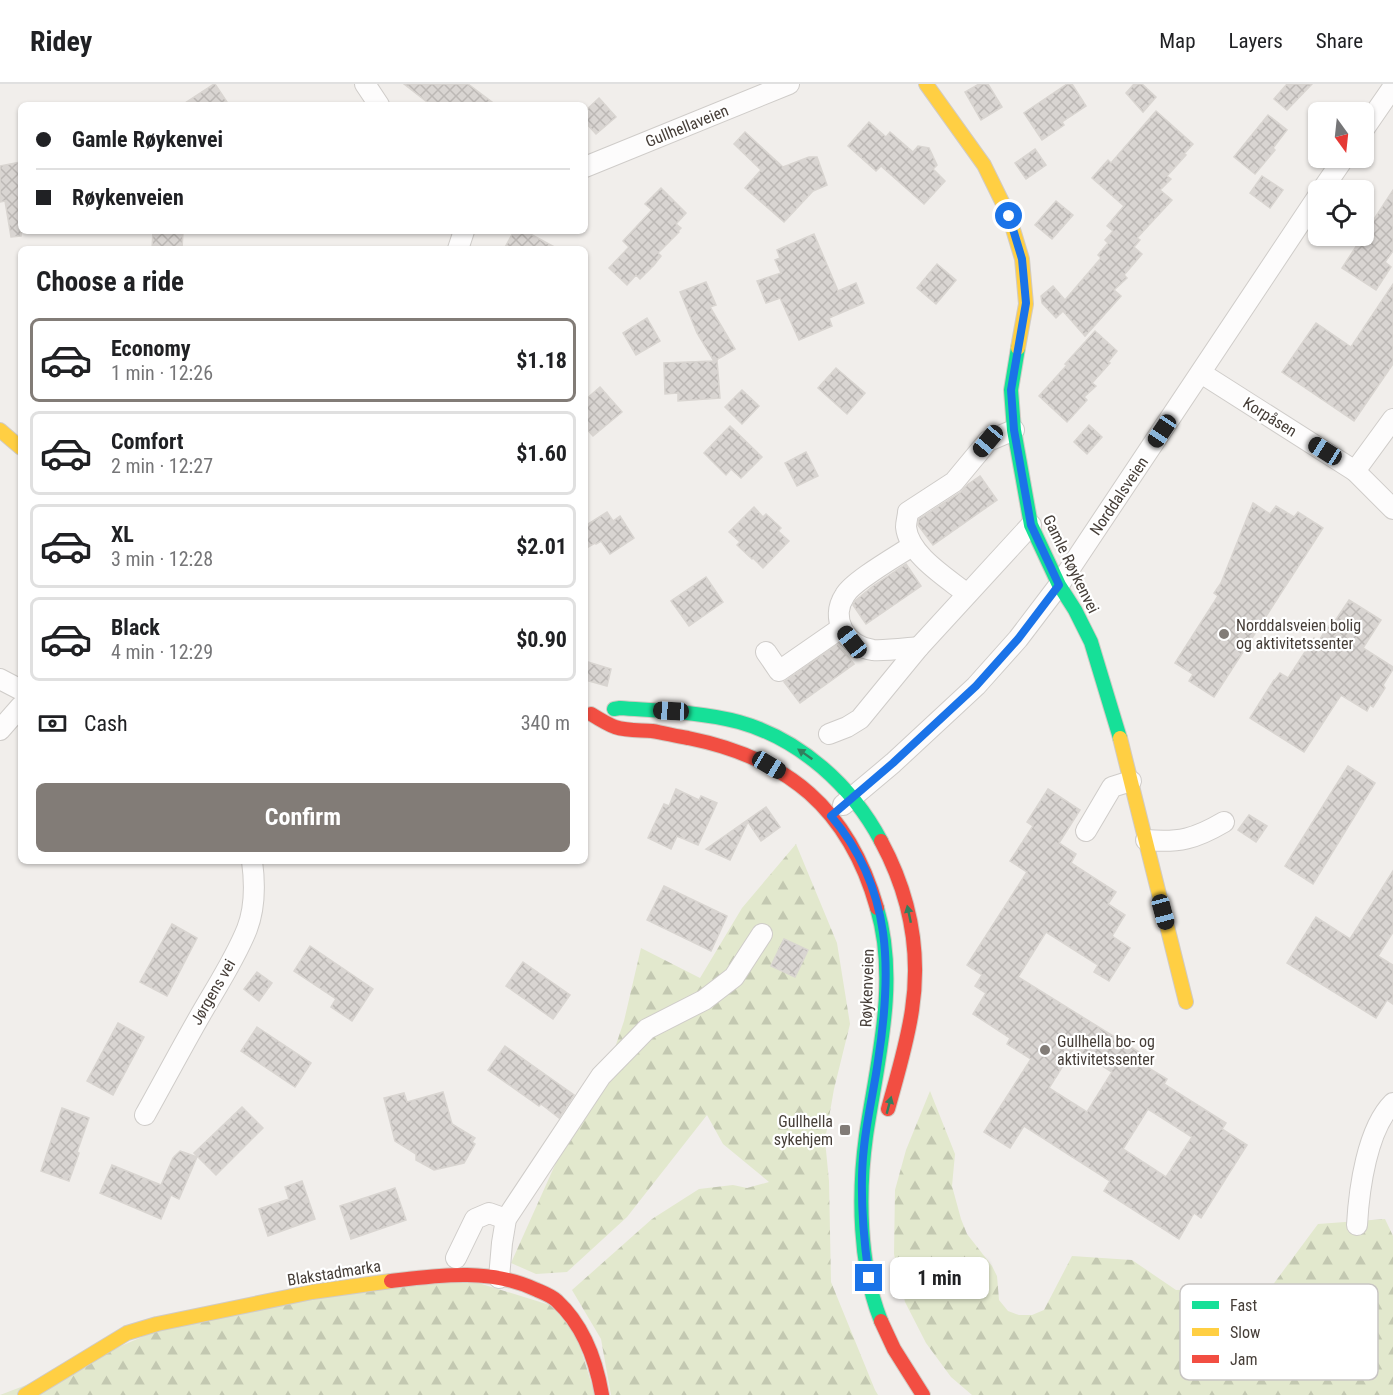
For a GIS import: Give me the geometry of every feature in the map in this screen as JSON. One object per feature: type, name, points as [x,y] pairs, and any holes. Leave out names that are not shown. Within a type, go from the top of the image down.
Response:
[{"type":"main road","name":"Gamle Røykenvei","points":[[926,84],[984,165],[1009,216],[1022,259],[1026,303],[1011,390],[1014,430],[1031,525],[1059,585],[1091,642],[1117,724],[1186,1002]]},
{"type":"main road","points":[[0,430],[18,445]]},
{"type":"main road","name":"Røykenveien","points":[[588,714],[620,708],[701,715],[742,723],[772,734],[805,753],[843,786],[852,797],[885,847],[895,870],[908,909],[915,953],[915,989],[909,1024],[885,1121]]},
{"type":"main road","name":"Røykenveien","points":[[588,714],[614,726],[701,741],[749,754],[790,777],[811,795],[849,840],[872,888],[881,917],[886,959],[882,1032],[864,1148],[863,1224],[869,1278],[885,1331],[923,1395]]},
{"type":"main road","name":"Røykenveien","points":[[863,1224],[877,1158]]},
{"type":"main road","name":"Blakstadmarka","points":[[25,1395],[99,1349],[127,1334],[157,1324],[323,1290],[465,1274],[499,1278],[529,1286],[556,1299],[576,1323],[591,1352],[598,1372],[602,1395]]},
{"type":"street","points":[[365,84],[377,102]]},
{"type":"street","name":"Gullhellaveien","points":[[588,166],[789,84]]},
{"type":"street","points":[[1374,115],[1393,87]]},
{"type":"street","name":"Norddalsveien","points":[[831,816],[893,763],[976,686],[1018,639],[1059,585],[1308,211]]},
{"type":"street","name":"Korpåsen","points":[[1201,373],[1355,471],[1393,509]]},
{"type":"street","points":[[1355,471],[1393,419]]},
{"type":"street","points":[[967,594],[922,558],[912,546],[906,526],[908,512],[954,482],[988,441],[1014,430]]},
{"type":"street","points":[[830,734],[847,727],[860,718],[919,647],[1031,525]]},
{"type":"street","points":[[912,546],[861,580],[845,594],[838,614],[841,628],[852,642],[873,650],[919,647]]},
{"type":"street","points":[[766,652],[780,671],[841,628]]},
{"type":"street","points":[[0,679],[18,688]]},
{"type":"street","points":[[0,730],[18,709]]},
{"type":"street","points":[[1086,831],[1112,787],[1131,781]]},
{"type":"street","points":[[1146,840],[1168,842],[1184,840],[1200,835],[1224,822]]},
{"type":"street","name":"Jørgens vei","points":[[145,1115],[248,928],[253,903],[252,864]]},
{"type":"street","points":[[499,1278],[507,1219],[601,1076],[647,1029],[704,1000],[734,977],[762,934]]},
{"type":"street","points":[[1358,1225],[1359,1195],[1370,1145],[1386,1110],[1393,1103]]},
{"type":"street","points":[[456,1258],[475,1219],[489,1214],[507,1219]]},
{"type":"green space","points":[[796,844],[837,943],[850,1024],[834,1089],[825,1140],[829,1181],[831,1282],[878,1395],[611,1395],[601,1339],[572,1290],[652,1219],[699,1189],[733,1185],[747,1188],[769,1182],[723,1144],[707,1115],[627,1217],[567,1272],[536,1274],[511,1263],[563,1147],[599,1095],[624,1021],[641,948],[700,978],[742,908]]},
{"type":"green space","points":[[930,1091],[955,1154],[952,1186],[961,1219],[967,1234],[992,1266],[997,1276],[999,1300],[1008,1311],[1019,1315],[1032,1315],[1044,1310],[1072,1256],[1132,1260],[1176,1290],[1180,1290],[1180,1380],[1378,1380],[1378,1284],[1273,1284],[1318,1224],[1385,1219],[1393,1236],[1393,1395],[972,1395],[951,1377],[926,1343],[905,1302],[894,1254],[895,1190],[906,1150]]},
{"type":"green space","points":[[443,1272],[569,1311],[595,1395],[0,1395],[182,1320]]},
{"type":"building","points":[[215,84],[227,102],[187,102]]},
{"type":"building","points":[[404,84],[468,84],[492,102],[427,102]]},
{"type":"building","points":[[979,84],[988,84],[1002,107],[981,120],[965,92]]},
{"type":"building","points":[[1067,84],[1072,84],[1086,106],[1062,122],[1064,125],[1042,140],[1024,113]]},
{"type":"building","points":[[1134,84],[1142,84],[1156,97],[1143,112],[1126,93]]},
{"type":"building","points":[[1287,84],[1312,84],[1287,110],[1274,99]]},
{"type":"building","points":[[599,98],[616,117],[596,134],[588,125],[588,108]]},
{"type":"building","points":[[1156,111],[1193,144],[1167,176],[1171,179],[1160,190],[1172,200],[1137,238],[1140,240],[1134,247],[1142,254],[1124,275],[1127,278],[1114,290],[1121,296],[1085,336],[1063,311],[1056,318],[1042,303],[1041,296],[1053,286],[1065,300],[1101,258],[1098,255],[1108,243],[1105,240],[1113,231],[1107,226],[1124,206],[1092,178],[1108,160],[1111,163]]},
{"type":"building","points":[[1268,115],[1287,130],[1273,148],[1275,150],[1255,174],[1234,157]]},
{"type":"building","points":[[869,122],[886,137],[890,132],[913,152],[918,146],[929,148],[937,165],[933,169],[945,181],[924,204],[881,166],[876,171],[848,146]]},
{"type":"building","points":[[745,132],[783,167],[809,157],[817,157],[827,185],[813,191],[784,222],[745,188],[761,170],[734,144]]},
{"type":"building","points":[[1035,149],[1046,165],[1026,179],[1015,163]]},
{"type":"building","points":[[18,163],[18,234],[21,236],[11,237],[5,201],[0,202],[0,166]]},
{"type":"building","points":[[1262,176],[1283,190],[1270,208],[1250,193]]},
{"type":"building","points":[[661,188],[686,213],[676,224],[681,228],[658,253],[661,256],[654,265],[640,279],[636,275],[627,285],[609,268],[629,247],[623,241],[652,210],[645,204]]},
{"type":"building","points":[[1393,190],[1393,251],[1385,262],[1391,267],[1376,290],[1342,268],[1356,246],[1374,246],[1374,219]]},
{"type":"building","points":[[1056,201],[1073,215],[1052,239],[1035,225]]},
{"type":"building","points":[[153,234],[183,234],[182,246],[152,246]]},
{"type":"building","points":[[512,234],[530,234],[552,246],[506,246]]},
{"type":"building","points":[[814,234],[838,291],[856,283],[864,303],[829,318],[832,326],[799,340],[780,298],[766,303],[757,281],[781,273],[775,260],[780,258],[777,250]]},
{"type":"building","points":[[937,264],[956,280],[936,304],[917,288]]},
{"type":"building","points":[[706,282],[716,305],[710,307],[735,349],[716,360],[720,398],[678,401],[678,393],[665,394],[664,363],[714,361],[697,333],[680,292]]},
{"type":"building","points":[[1393,284],[1393,364],[1354,421],[1282,372],[1316,323],[1351,347]]},
{"type":"building","points":[[647,318],[660,341],[636,355],[623,333]]},
{"type":"building","points":[[1095,331],[1117,351],[1108,362],[1110,363],[1092,383],[1096,386],[1084,397],[1087,400],[1067,422],[1039,396]]},
{"type":"building","points":[[836,368],[865,393],[847,414],[818,388]]},
{"type":"building","points":[[600,387],[622,412],[593,436],[588,430],[588,397]]},
{"type":"building","points":[[742,390],[759,406],[742,424],[725,407]]},
{"type":"building","points":[[1089,425],[1102,437],[1087,454],[1074,442]]},
{"type":"building","points":[[730,426],[762,457],[741,478],[731,469],[726,475],[704,453]]},
{"type":"building","points":[[806,452],[818,476],[797,486],[785,463]]},
{"type":"building","points":[[980,476],[997,500],[933,545],[918,525],[919,519],[961,492]]},
{"type":"building","points":[[1253,503],[1270,514],[1276,506],[1294,517],[1298,512],[1323,528],[1214,697],[1189,681],[1193,674],[1175,663],[1218,596],[1214,593],[1221,583]]},
{"type":"building","points":[[754,507],[763,517],[766,514],[781,528],[778,531],[789,541],[763,568],[737,545],[740,542],[729,532]]},
{"type":"building","points":[[607,512],[613,521],[620,516],[634,538],[610,554],[601,541],[588,547],[588,524]]},
{"type":"building","points":[[906,564],[921,586],[866,624],[853,605],[855,601]]},
{"type":"building","points":[[706,577],[723,602],[689,626],[671,601]]},
{"type":"building","points":[[1349,600],[1381,620],[1363,648],[1393,669],[1383,685],[1385,688],[1373,707],[1370,705],[1367,711],[1341,695],[1304,752],[1250,718],[1274,680],[1280,673],[1288,678],[1314,638],[1319,641]]},
{"type":"building","points":[[838,644],[854,664],[800,703],[784,682]]},
{"type":"building","points":[[588,662],[611,669],[607,686],[588,681]]},
{"type":"building","points":[[1348,766],[1375,783],[1313,884],[1285,866]]},
{"type":"building","points":[[676,789],[699,800],[701,796],[717,803],[698,845],[677,836],[671,849],[648,838],[664,804],[669,806]]},
{"type":"building","name":"Gullhella bo- og aktivitetssenter","points":[[1048,789],[1080,810],[1059,843],[1076,854],[1071,863],[1116,892],[1108,904],[1125,915],[1112,936],[1130,948],[1109,981],[1094,972],[1098,965],[1046,932],[1018,977],[1147,1057],[1142,1064],[1167,1079],[1164,1084],[1226,1123],[1222,1129],[1247,1145],[1201,1218],[1194,1213],[1179,1239],[1104,1191],[1110,1181],[1024,1126],[1010,1148],[984,1132],[1031,1059],[1007,1044],[1010,1038],[973,1014],[986,993],[975,986],[982,975],[967,965],[1027,872],[1010,861],[1033,826],[1027,822]],"holes":[[[1074,1048],[1112,1072],[1087,1112],[1049,1088]],[[1148,1109],[1192,1137],[1166,1177],[1123,1149]]]},
{"type":"building","points":[[766,807],[780,827],[761,841],[748,822],[730,860],[706,849]]},
{"type":"building","points":[[1249,815],[1267,826],[1256,842],[1238,830]]},
{"type":"building","points":[[1393,871],[1393,932],[1378,956],[1393,965],[1393,1004],[1387,1000],[1376,1018],[1287,963],[1316,917],[1350,939]]},
{"type":"building","points":[[664,886],[727,916],[711,951],[647,920]]},
{"type":"building","points":[[172,924],[197,938],[167,996],[140,982]]},
{"type":"building","points":[[784,939],[808,950],[795,977],[771,966]]},
{"type":"building","points":[[310,946],[373,989],[352,1021],[331,1007],[336,999],[294,971]]},
{"type":"building","points":[[523,962],[570,995],[553,1019],[506,986]]},
{"type":"building","points":[[257,972],[272,983],[259,1001],[244,989]]},
{"type":"building","points":[[118,1023],[144,1037],[113,1095],[87,1081]]},
{"type":"building","points":[[257,1027],[311,1063],[295,1087],[241,1051]]},
{"type":"building","points":[[505,1046],[574,1095],[559,1118],[488,1070]]},
{"type":"building","points":[[443,1092],[452,1124],[475,1138],[472,1142],[475,1144],[464,1163],[434,1170],[416,1160],[416,1154],[395,1141],[384,1098],[404,1093],[407,1102]]},
{"type":"building","points":[[242,1107],[263,1128],[216,1175],[194,1153]]},
{"type":"building","points":[[62,1108],[89,1118],[69,1181],[41,1171]]},
{"type":"building","points":[[180,1151],[197,1157],[179,1199],[171,1195],[161,1219],[100,1193],[112,1165],[161,1185],[173,1158]]},
{"type":"building","points":[[302,1181],[315,1219],[268,1236],[259,1209],[289,1199],[285,1187]]},
{"type":"building","points":[[395,1188],[406,1220],[351,1239],[340,1206]]},
{"type":"traffic: fast","points":[[1018,348],[1011,390],[1014,430],[1031,525],[1059,585],[1091,642],[1120,738]]},
{"type":"traffic: fast","points":[[614,709],[680,712],[710,716],[739,722],[783,740],[822,767],[839,784],[855,802],[881,841]]},
{"type":"traffic: fast","points":[[877,908],[886,964],[886,993],[880,1051],[863,1158],[861,1206],[864,1254],[881,1321]]},
{"type":"traffic: slow","points":[[926,84],[984,165],[1009,216],[1022,259],[1026,304],[1018,348]]},
{"type":"traffic: slow","points":[[0,430],[18,445]]},
{"type":"traffic: slow","points":[[1120,738],[1186,1002]]},
{"type":"traffic: slow","points":[[25,1395],[127,1333],[157,1324],[312,1292],[391,1281]]},
{"type":"traffic: jam","points":[[591,714],[620,728],[652,731],[724,747],[756,759],[784,774],[810,793],[850,842],[865,873],[877,908]]},
{"type":"traffic: jam","points":[[881,841],[899,881],[905,902],[914,944],[915,966],[910,1023],[888,1109]]},
{"type":"traffic: jam","points":[[391,1281],[447,1275],[484,1276],[520,1283],[550,1296],[575,1321],[582,1332],[592,1356],[602,1395]]},
{"type":"traffic: jam","points":[[881,1321],[894,1349],[923,1395]]},
{"type":"place","name":"Norddalsveien bolig og aktivitetssenter","points":[[1224,634]]},
{"type":"place","name":"Gullhella bo- og aktivitetssenter","points":[[1045,1050]]},
{"type":"place","name":"Gullhella sykehjem","points":[[845,1130]]},
{"type":"route","points":[[869,1278],[862,1192],[864,1148],[879,1059],[886,986],[886,959],[881,917],[870,882],[849,840],[831,816],[893,763],[976,686],[1018,639],[1059,585],[1031,525],[1014,430],[1011,390],[1026,303],[1022,259],[1009,216]]}]
